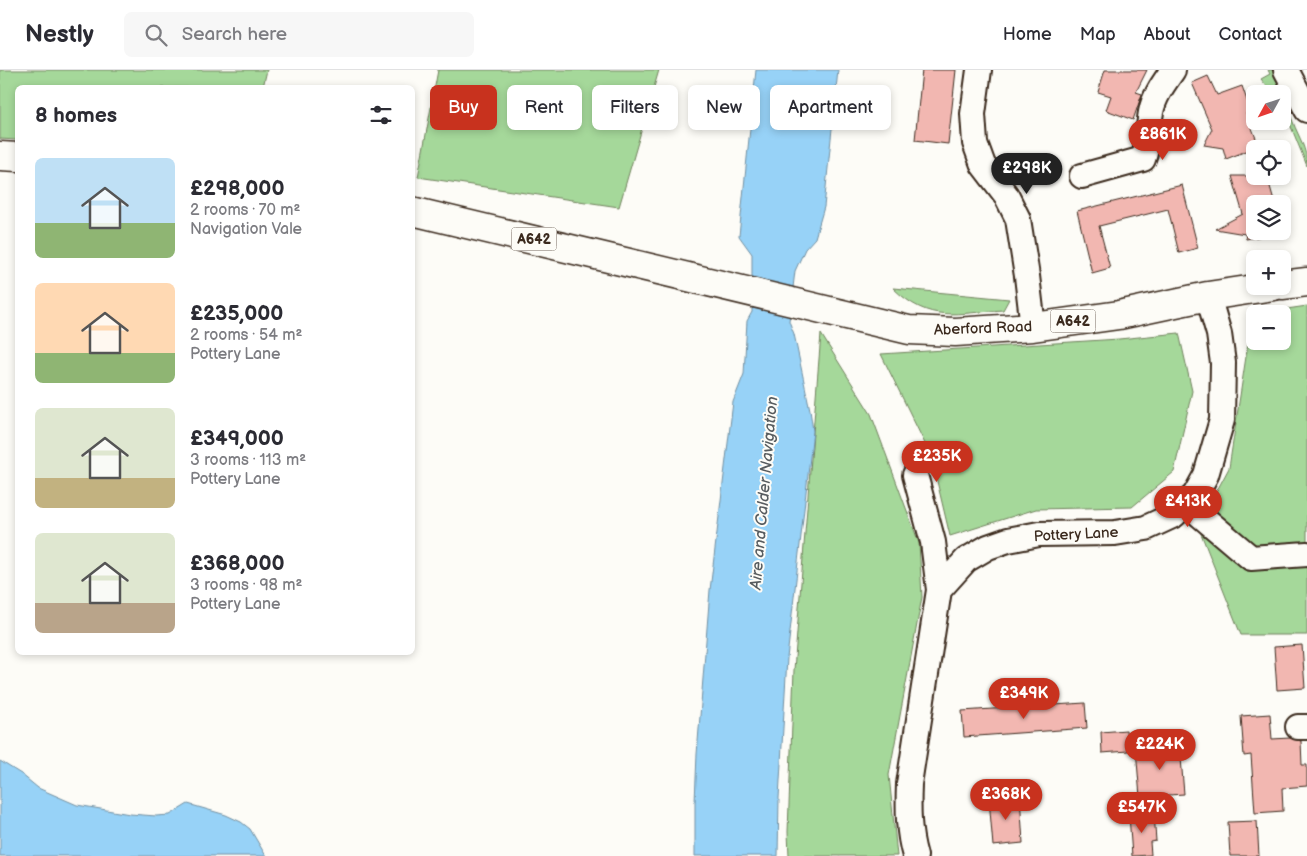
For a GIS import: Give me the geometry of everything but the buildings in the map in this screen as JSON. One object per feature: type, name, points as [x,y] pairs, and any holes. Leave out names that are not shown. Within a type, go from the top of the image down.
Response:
[{"type":"main road","points":[[0,156],[15,157]]},
{"type":"main road","name":"Aberford Road","points":[[415,212],[909,330],[954,332],[1033,327],[1119,315],[1208,296],[1246,290]]},
{"type":"main road","points":[[1291,284],[1307,282]]},
{"type":"street","points":[[979,70],[974,114],[975,143],[983,165],[1006,195],[1018,219],[1028,276],[1033,327]]},
{"type":"street","points":[[1082,176],[1142,159],[1148,146],[1147,136],[1151,110],[1159,90],[1173,70]]},
{"type":"street","points":[[1286,70],[1307,110]]},
{"type":"street","name":"Pottery Lane","points":[[939,590],[966,560],[988,547],[1008,540],[1039,534],[1115,533],[1146,528],[1174,515],[1195,495],[1206,475],[1222,420],[1223,363],[1219,334],[1208,296]]},
{"type":"street","points":[[915,475],[933,542],[939,590],[910,784],[908,810],[915,856]]},
{"type":"street","points":[[1186,503],[1251,558],[1307,554]]},
{"type":"green space","points":[[0,70],[267,70],[263,85],[15,85],[15,140],[0,139]]},
{"type":"green space","points":[[438,70],[659,70],[655,85],[592,85],[592,130],[641,130],[619,207],[418,177],[430,113],[430,130],[497,130],[497,85],[435,85]]},
{"type":"green space","points":[[1268,70],[1273,70],[1279,85],[1266,85],[1261,79],[1270,74]]},
{"type":"green space","points":[[1291,117],[1304,148],[1307,166],[1291,127]]},
{"type":"green space","points":[[893,288],[1009,299],[1003,310],[944,314],[919,307]]},
{"type":"green space","points":[[1307,306],[1307,635],[1241,635],[1198,526],[1229,468],[1247,350],[1291,350],[1291,308]]},
{"type":"green space","points":[[1179,333],[1192,391],[1174,472],[1132,507],[1036,509],[950,536],[931,456],[881,354],[1119,339]]},
{"type":"green space","points":[[821,334],[871,414],[919,543],[922,597],[889,775],[897,856],[789,856],[788,832],[794,670]]},
{"type":"water","name":"Aire and Calder Navigation","points":[[756,70],[838,70],[836,85],[770,85],[770,130],[832,130],[824,207],[815,238],[805,249],[795,271],[789,321],[794,334],[813,431],[787,658],[779,798],[778,856],[695,856],[697,754],[710,590],[733,402],[744,374],[747,321],[752,312],[752,254],[739,236],[750,130],[760,130],[760,85],[754,85]]},
{"type":"water","points":[[0,761],[21,774],[38,788],[77,805],[130,814],[156,816],[170,815],[188,804],[226,815],[241,822],[250,829],[266,856],[0,856]]}]
